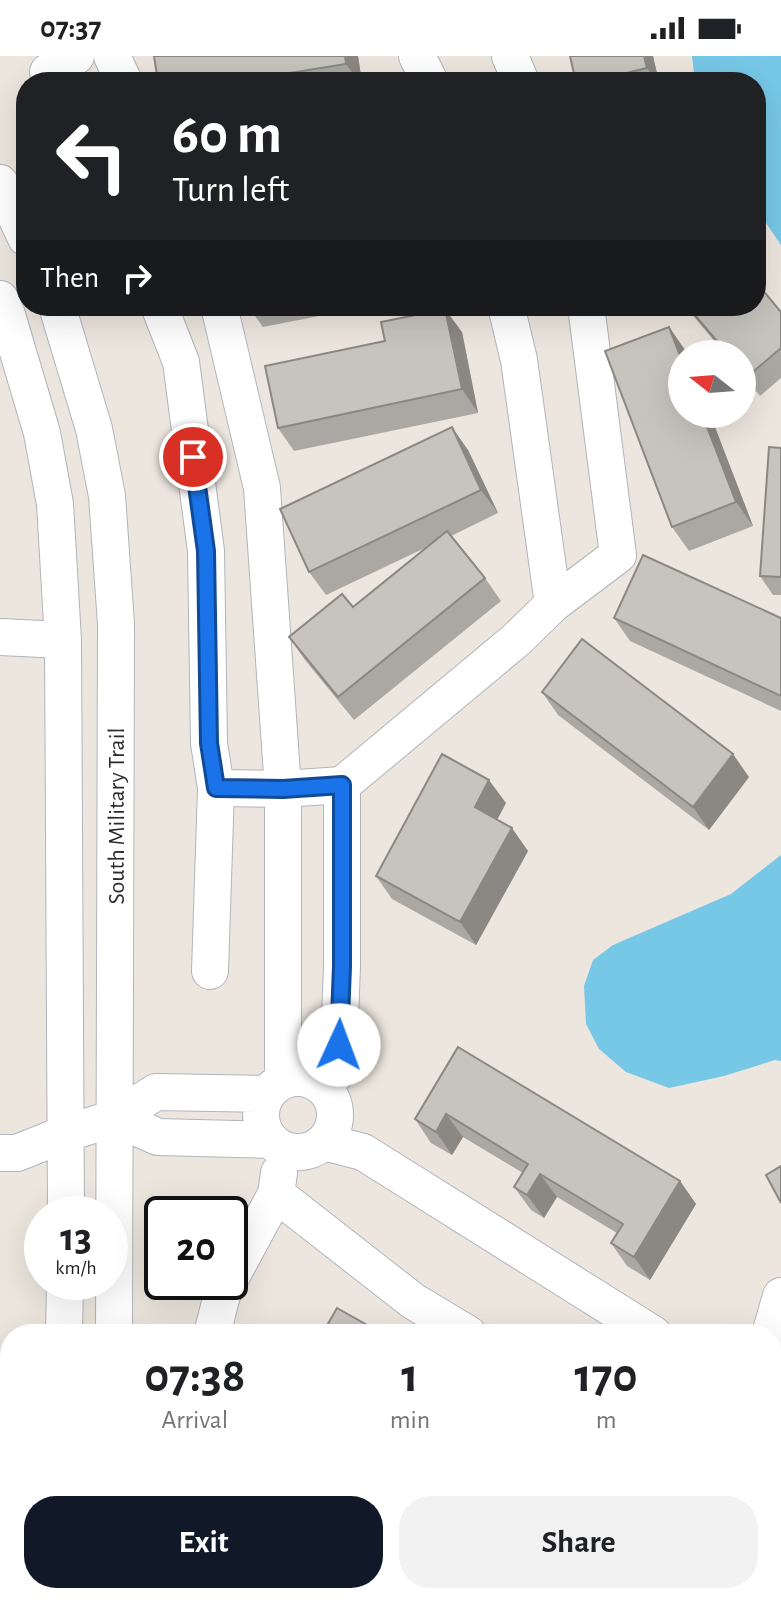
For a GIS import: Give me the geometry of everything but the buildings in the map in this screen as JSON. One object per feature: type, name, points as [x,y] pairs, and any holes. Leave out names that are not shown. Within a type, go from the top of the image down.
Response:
[{"type":"street","points":[[48,72],[76,56]]},
{"type":"street","points":[[0,183],[16,217]]},
{"type":"street","points":[[0,299],[42,433],[55,504],[63,640],[66,1196]]},
{"type":"street","name":"South Military Trail","points":[[60,316],[94,429],[107,496],[114,596],[114,1324]]},
{"type":"street","points":[[163,316],[181,362],[206,551],[209,743],[216,788],[210,971]]},
{"type":"street","points":[[221,316],[262,488],[283,789],[264,1089],[265,1143],[276,1194],[413,1301],[451,1324]]},
{"type":"street","points":[[508,316],[519,360],[553,604]]},
{"type":"street","points":[[216,788],[283,789],[342,785],[516,640],[553,604],[618,555],[587,316]]},
{"type":"street","points":[[0,637],[63,640]]},
{"type":"street","points":[[323,1087],[338,1071],[342,966],[342,785]]},
{"type":"street","points":[[0,1153],[17,1153],[115,1118],[156,1092],[264,1089],[304,1078],[323,1087],[330,1097],[335,1120],[324,1142]]},
{"type":"street","points":[[115,1118],[158,1137],[265,1143],[304,1151],[324,1142],[363,1152],[637,1324]]},
{"type":"street","points":[[248,1246],[276,1194]]},
{"type":"street","points":[[773,1324],[781,1296]]},
{"type":"street","points":[[64,1324],[65,1300]]},
{"type":"street","points":[[215,1324],[221,1300]]},
{"type":"water","points":[[692,56],[781,56],[781,245],[766,223],[766,72],[694,72]]},
{"type":"water","points":[[781,855],[781,1061],[669,1088],[626,1072],[599,1049],[586,1024],[584,986],[593,960],[613,945],[731,894]]},
{"type":"route","points":[[193,457],[206,551],[209,743],[216,788],[283,789],[342,785],[339,1045]]}]
